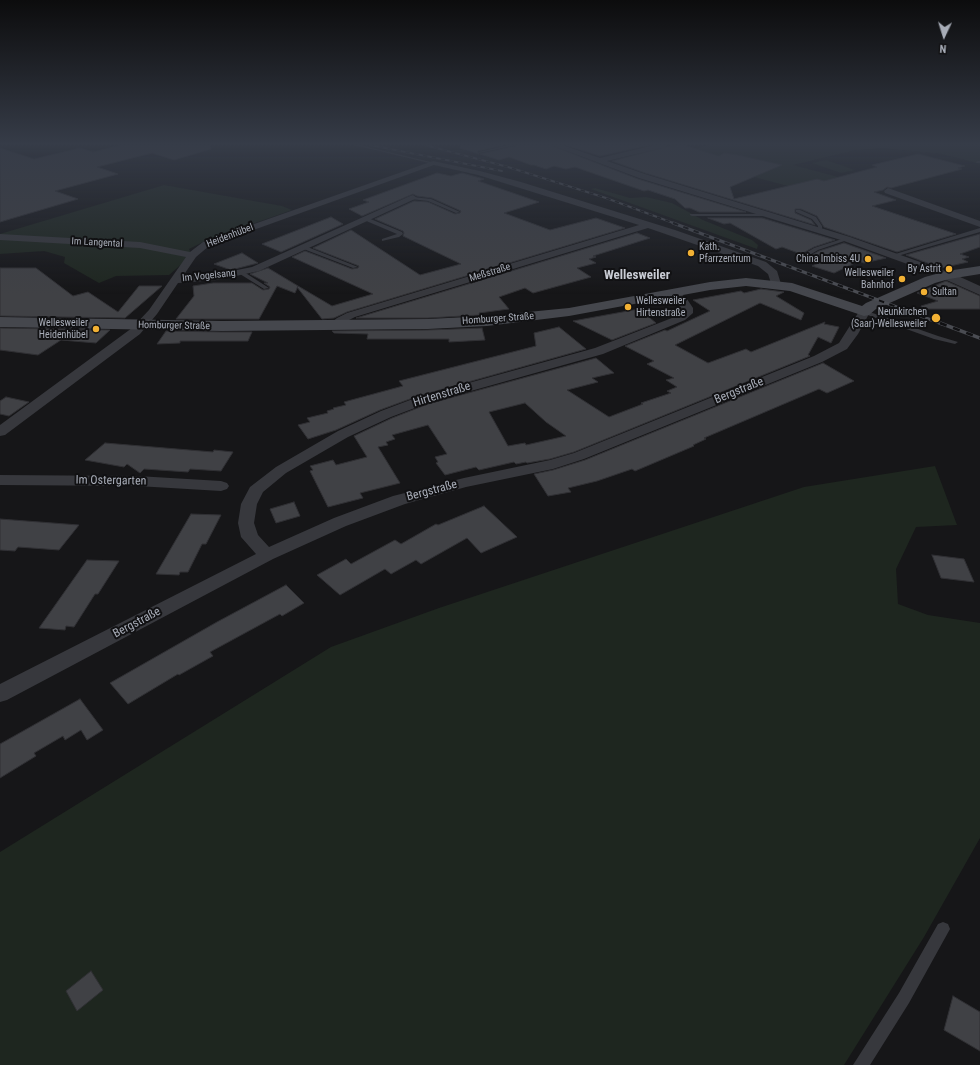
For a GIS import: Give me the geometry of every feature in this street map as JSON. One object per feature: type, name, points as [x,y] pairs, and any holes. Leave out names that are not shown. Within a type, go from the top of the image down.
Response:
[{"type":"main road","points":[[864,312],[872,306],[930,280],[947,275],[980,270]]},
{"type":"main road","name":"Homburger Straße","points":[[0,322],[74,322],[142,326],[435,324],[531,317],[732,283],[746,282],[776,284],[811,293],[864,312]]},
{"type":"street","name":"Heidenhübel","points":[[142,326],[192,255],[206,244],[345,195]]},
{"type":"street","points":[[552,195],[762,264],[772,273],[776,284]]},
{"type":"street","points":[[702,195],[846,239],[947,275],[980,291]]},
{"type":"street","points":[[898,195],[980,224]]},
{"type":"street","name":"Im Vogelsang","points":[[175,280],[217,277],[266,265],[413,198]]},
{"type":"street","name":"Meßstraße","points":[[336,325],[341,320],[351,315],[647,225]]},
{"type":"street","name":"Im Langental","points":[[0,237],[140,245],[192,255]]},
{"type":"street","name":"Hirtenstraße","points":[[266,555],[250,537],[246,523],[249,504],[256,490],[280,470],[343,434],[386,414],[422,400],[599,351],[674,321],[687,313],[687,308],[674,293]]},
{"type":"street","name":"Bergstraße","points":[[0,694],[266,555],[340,522],[399,500],[464,483],[553,464],[579,456],[811,362],[843,346],[852,334],[864,312]]},
{"type":"street","points":[[0,432],[142,326]]},
{"type":"street","name":"Im Ostergarten","points":[[0,480],[137,481],[221,486]]},
{"type":"lane","name":"Im Vogelsang","points":[[413,198],[429,200],[458,212]]},
{"type":"lane","points":[[798,211],[814,218],[820,226],[820,231]]},
{"type":"lane","points":[[692,215],[767,215]]},
{"type":"lane","points":[[366,219],[400,233],[397,236],[384,240]]},
{"type":"lane","points":[[892,256],[980,230]]},
{"type":"lane","points":[[798,259],[816,249],[846,239]]},
{"type":"lane","points":[[303,247],[355,267]]},
{"type":"lane","name":"Im Vogelsang","points":[[242,272],[266,288]]},
{"type":"lane","points":[[864,312],[936,338],[955,342]]},
{"type":"lane","points":[[861,1065],[904,998],[943,929]]},
{"type":"shaded area","points":[[132,195],[219,195],[282,206],[292,210],[207,240],[189,249],[192,255],[169,275],[116,276],[99,283],[64,263],[65,257],[44,251],[0,254],[0,234]]},
{"type":"shaded area","points":[[607,195],[618,195],[630,198],[646,197],[672,203],[703,220],[752,240],[758,245],[757,249]]},
{"type":"shaded area","points":[[935,466],[957,525],[916,527],[896,569],[898,604],[928,615],[980,623],[980,838],[924,937],[844,1065],[0,1065],[0,852],[331,647],[439,608],[804,487]]},
{"type":"building","points":[[0,195],[66,195],[78,199],[0,222]]},
{"type":"building","points":[[378,195],[411,195],[362,216],[349,209],[369,202],[363,200]]},
{"type":"building","points":[[414,195],[518,195],[539,202],[504,213],[550,230],[596,218],[625,228],[347,312],[334,318],[322,319],[297,287],[298,286],[332,306],[373,294],[292,257],[305,251],[352,269],[358,268],[359,266],[313,248],[351,230],[420,275],[461,264],[403,236],[403,231],[375,219],[414,201],[428,202],[455,214],[460,213],[461,211],[432,198]]},
{"type":"building","points":[[662,195],[689,195],[746,212],[699,212],[690,208],[685,208],[675,199]]},
{"type":"building","points":[[716,195],[733,195],[734,199],[752,195],[881,195],[896,200],[872,206],[956,234],[897,252],[824,227],[817,216],[801,209],[795,209],[795,213],[811,220],[815,225]]},
{"type":"building","points":[[331,217],[343,224],[281,252],[262,244]]},
{"type":"building","points":[[708,218],[762,218],[835,240],[814,247],[801,254],[782,247],[776,249],[730,223],[724,224]]},
{"type":"building","points":[[637,233],[650,238],[593,256],[596,257],[589,259],[596,263],[577,268],[591,277],[533,293],[525,288],[499,297],[509,309],[479,313],[480,315],[428,318],[356,318]]},
{"type":"building","points":[[980,234],[980,247],[960,254],[969,257],[962,259],[968,262],[941,268],[906,255]]},
{"type":"building","points":[[844,243],[886,258],[864,263],[859,261],[834,273],[812,266],[821,262],[808,257],[819,251]]},
{"type":"building","points":[[242,253],[258,263],[231,270],[214,264]]},
{"type":"building","points":[[0,268],[36,268],[73,296],[88,292],[118,312],[139,286],[162,286],[125,318],[0,316]]},
{"type":"building","points":[[268,268],[298,286],[295,293],[277,286],[259,319],[176,319],[194,296],[193,286],[213,283],[252,283],[263,290],[269,289],[270,287],[264,283],[268,283],[250,274]]},
{"type":"building","points":[[946,281],[980,296],[980,309],[922,309],[921,306],[938,301],[917,293]]},
{"type":"building","points":[[761,289],[784,292],[776,296],[804,313],[801,320],[760,303],[675,345],[708,363],[746,349],[751,352],[825,322],[824,324],[839,327],[831,343],[818,337],[808,355],[810,356],[574,452],[550,459],[516,464],[514,462],[479,470],[476,467],[445,475],[436,463],[438,462],[435,457],[447,454],[428,425],[392,435],[395,439],[386,442],[388,445],[378,447],[400,483],[360,493],[363,498],[328,507],[310,471],[313,470],[310,466],[333,460],[336,465],[367,457],[354,436],[392,418],[428,404],[596,358],[614,373],[592,378],[598,382],[567,390],[609,417],[643,404],[641,403],[671,393],[667,391],[677,387],[666,380],[674,378],[647,364],[654,361],[625,346],[665,330],[667,331],[710,311],[693,300],[741,291],[744,293]],"holes":[[[525,403],[546,422],[566,436],[526,445],[525,443],[508,446],[489,412]]]},
{"type":"building","points":[[639,309],[656,323],[612,340],[573,321]]},
{"type":"building","points":[[559,327],[586,349],[418,396],[380,410],[336,430],[308,439],[298,425],[310,422],[307,418],[328,413],[327,411],[334,409],[333,408],[346,405],[344,402],[403,386],[399,381],[536,346],[534,333]]},
{"type":"building","points":[[0,328],[110,330],[96,343],[61,340],[38,355],[0,350]]},
{"type":"building","points":[[482,328],[485,340],[449,342],[449,339],[367,339],[368,334],[334,333],[332,331],[428,330]]},
{"type":"building","points":[[166,331],[252,332],[248,341],[180,341],[180,343],[157,344]]},
{"type":"building","points":[[823,363],[854,381],[827,393],[819,389],[704,438],[706,439],[693,445],[694,446],[635,471],[632,469],[597,481],[568,488],[571,492],[548,496],[534,474],[585,460]]},
{"type":"building","points":[[6,397],[29,402],[9,416],[0,414],[0,401]]},
{"type":"building","points":[[105,443],[213,452],[214,450],[233,452],[221,471],[190,469],[188,472],[144,469],[140,473],[127,464],[124,467],[85,460]]},
{"type":"building","points":[[294,502],[300,516],[276,523],[270,509]]},
{"type":"building","points":[[484,506],[517,537],[481,553],[467,538],[421,564],[416,560],[391,574],[385,569],[340,595],[317,575],[346,559],[351,564],[395,540],[401,544],[436,524],[438,525]]},
{"type":"building","points":[[191,514],[221,515],[206,544],[202,544],[188,572],[180,572],[179,575],[156,574]]},
{"type":"building","points":[[0,519],[79,525],[59,550],[18,547],[15,551],[0,550]]},
{"type":"building","points":[[932,555],[964,559],[974,582],[941,578]]},
{"type":"building","points":[[87,560],[119,561],[98,594],[95,594],[74,627],[66,626],[65,630],[39,628]]},
{"type":"building","points":[[286,585],[304,603],[282,616],[280,614],[210,652],[213,656],[179,675],[178,674],[128,704],[110,683],[217,622]]},
{"type":"building","points":[[80,699],[103,730],[87,740],[81,730],[65,740],[63,736],[34,753],[36,756],[0,778],[0,744]]},
{"type":"building","points":[[91,971],[103,990],[77,1011],[66,991]]},
{"type":"building","points":[[953,996],[980,1012],[980,1051],[944,1030]]},
{"type":"railway","points":[[596,195],[676,224]]},
{"type":"railway","points":[[673,223],[942,324]]},
{"type":"railway","points":[[940,323],[980,338]]},
{"type":"place","name":"Kath. Pfarrzentrum","points":[[691,253]]},
{"type":"place","name":"China Imbiss 4U","points":[[868,259]]},
{"type":"place","name":"By Astrit","points":[[949,269]]},
{"type":"place","name":"Wellesweiler Bahnhof","points":[[902,279]]},
{"type":"place","name":"Sultan","points":[[924,292]]},
{"type":"place","name":"Wellesweiler Hirtenstraße","points":[[628,307]]},
{"type":"place","name":"Neunkirchen (Saar)-Wellesweiler","points":[[936,318]]},
{"type":"place","name":"Wellesweiler Heidenhübel","points":[[96,329]]},
{"type":"district","name":"Wellesweiler","points":[[637,276]]}]
